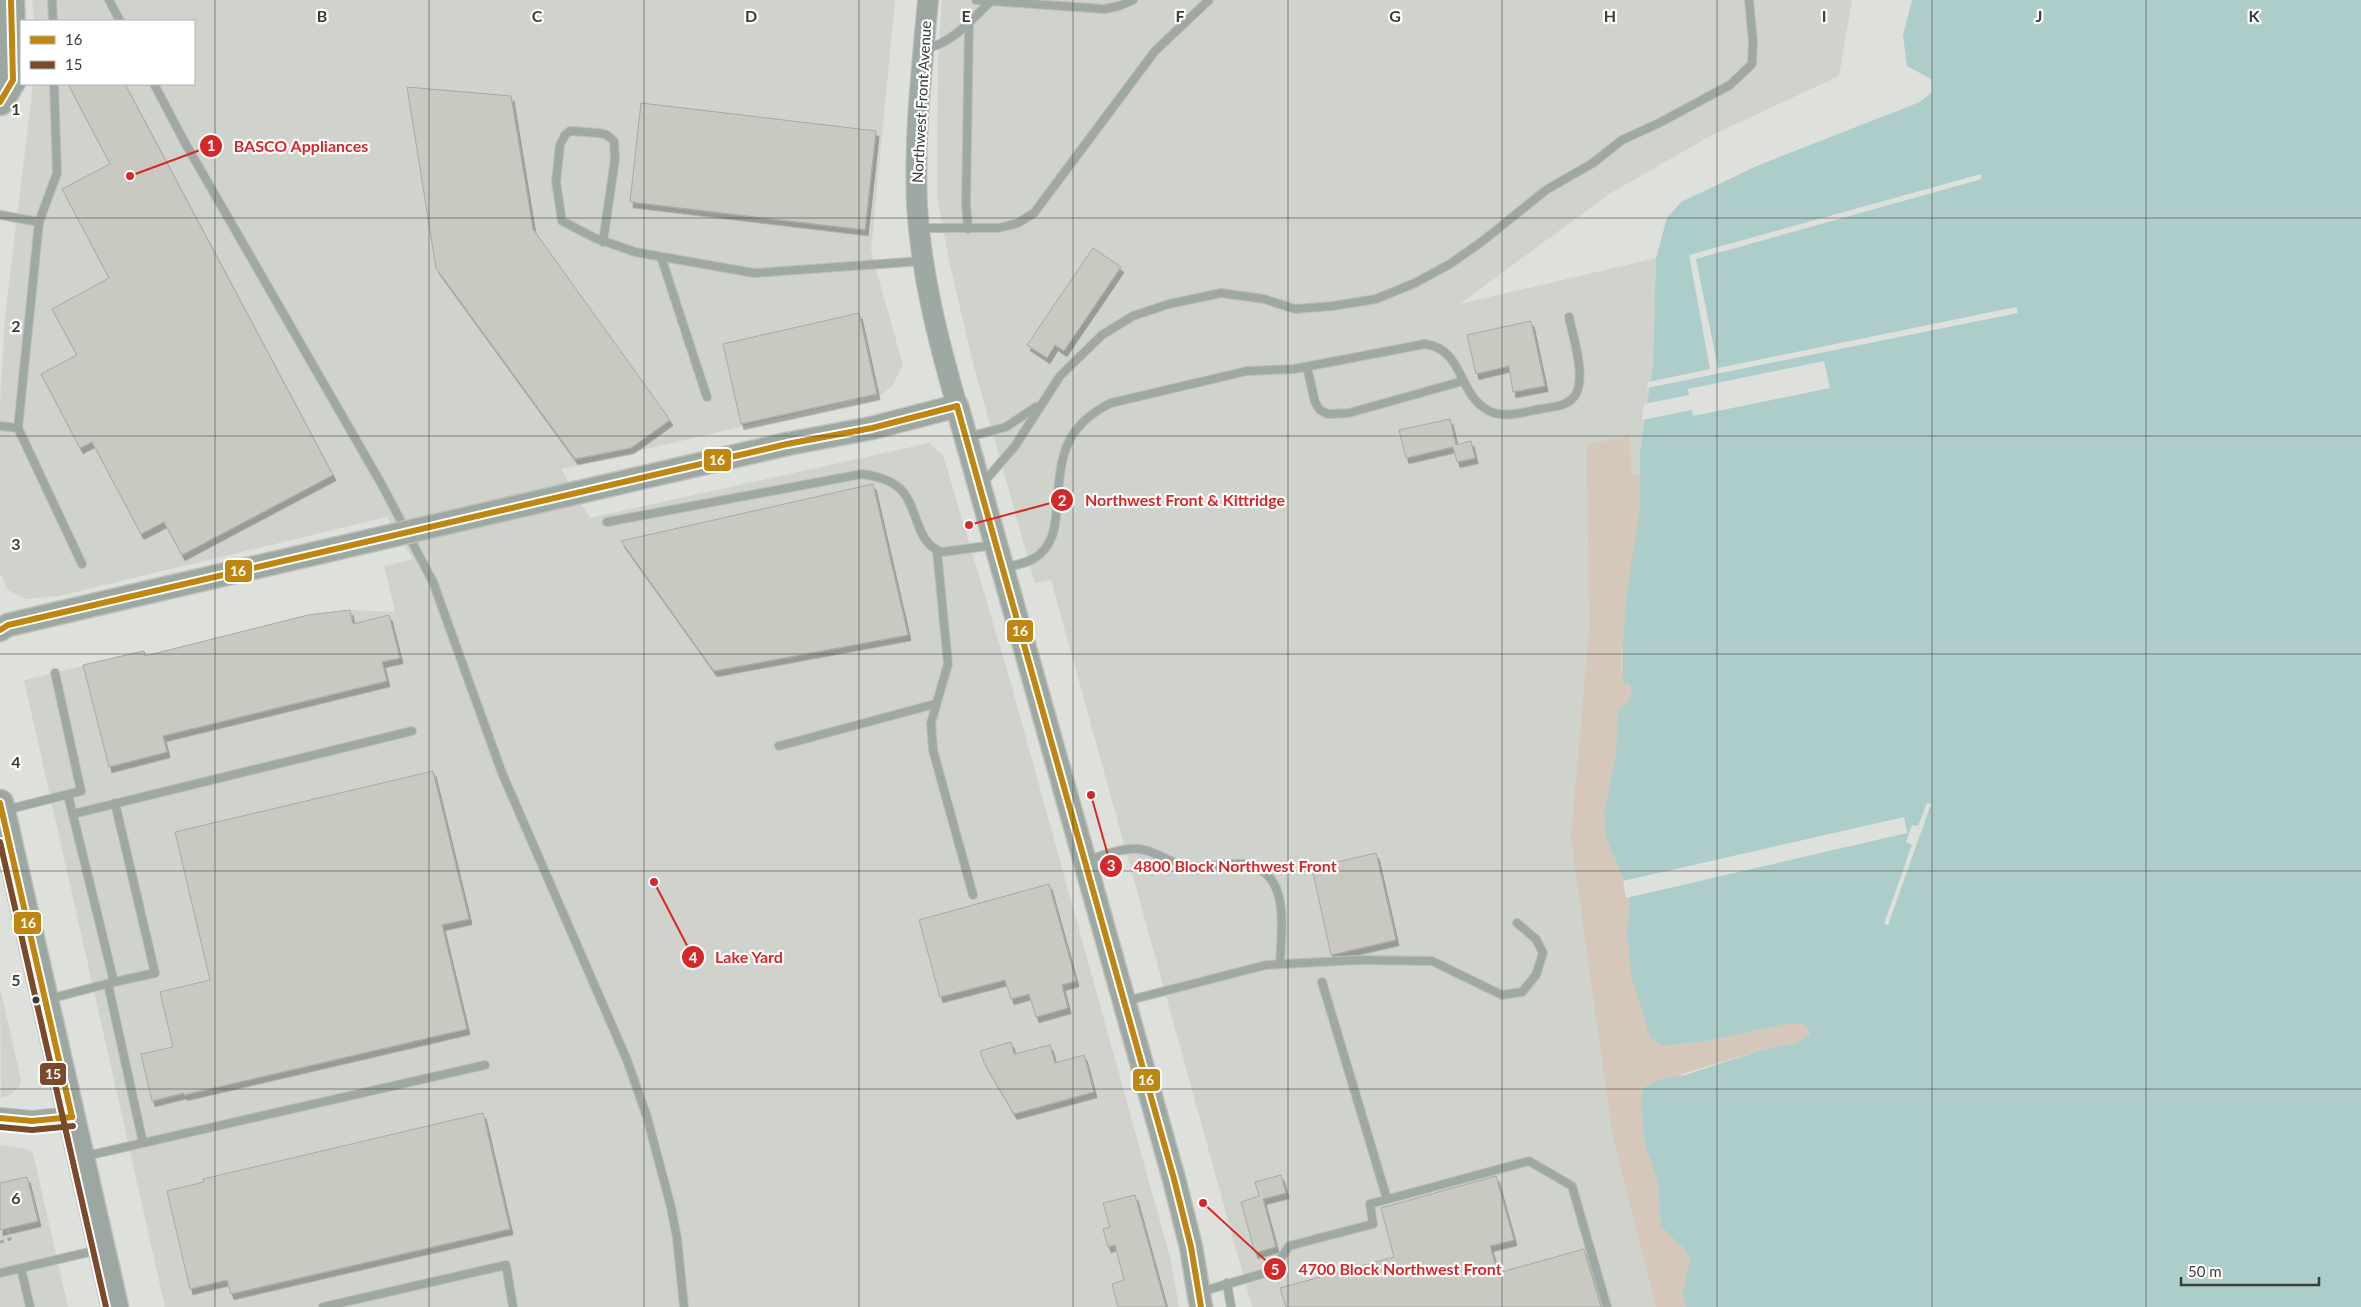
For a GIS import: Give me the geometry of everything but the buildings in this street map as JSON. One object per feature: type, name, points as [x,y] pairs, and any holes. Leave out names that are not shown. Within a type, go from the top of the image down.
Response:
[{"type":"highway","points":[[0,102],[13,80],[11,0]]},
{"type":"highway","points":[[1,807],[115,1307]]},
{"type":"main road","name":"Northwest Front Avenue","points":[[957,406],[1183,1215],[1200,1299]]},
{"type":"main road","points":[[0,630],[8,625],[166,588],[788,444],[872,428],[957,406]]},
{"type":"street","name":"Northwest Front Avenue","points":[[928,0],[916,158],[919,228],[939,345],[957,406]]},
{"type":"street","points":[[0,1118],[32,1122],[72,1117]]},
{"type":"lane","points":[[52,0],[53,20]]},
{"type":"lane","points":[[109,0],[119,20]]},
{"type":"lane","points":[[976,0],[1104,9],[1119,6],[1133,0]]},
{"type":"lane","points":[[919,228],[999,228],[1018,223],[1034,213],[1155,51],[1209,0]]},
{"type":"lane","points":[[980,486],[1015,446],[1060,376],[1102,335],[1133,316],[1169,304],[1221,293],[1264,299],[1295,309],[1333,306],[1376,299],[1415,283],[1450,264],[1484,240],[1546,190],[1593,163],[1622,140],[1660,123],[1730,85],[1752,64],[1753,42],[1749,0]]},
{"type":"lane","points":[[924,50],[944,44],[991,1]]},
{"type":"lane","points":[[968,229],[966,204],[969,22]]},
{"type":"lane","points":[[54,85],[57,173],[39,222],[18,428],[82,564]]},
{"type":"lane","points":[[155,85],[184,141],[382,485],[433,582],[502,773],[619,1042],[647,1117],[671,1207],[679,1254],[684,1307]]},
{"type":"lane","points":[[603,242],[615,159],[614,141],[607,135],[600,133],[570,131],[565,135],[560,145],[556,182],[562,220],[603,242],[635,252],[754,273],[924,260]]},
{"type":"lane","points":[[0,215],[39,222]]},
{"type":"lane","points":[[661,257],[707,397]]},
{"type":"lane","points":[[1003,568],[1036,557],[1048,545],[1056,523],[1057,486],[1064,450],[1070,436],[1080,424],[1099,409],[1124,399],[1247,371],[1294,369],[1425,344],[1437,346],[1445,352],[1455,362],[1471,396],[1481,407],[1496,414],[1516,414],[1560,406],[1572,399],[1578,390],[1580,378],[1569,318]]},
{"type":"lane","points":[[1308,366],[1315,402],[1320,410],[1333,414],[1349,413],[1463,381]]},
{"type":"lane","points":[[966,438],[1016,422],[1045,399]]},
{"type":"lane","points":[[0,426],[18,428]]},
{"type":"lane","points":[[607,522],[862,474],[878,476],[905,493],[926,540],[937,551],[943,552],[996,544]]},
{"type":"lane","points":[[937,551],[948,664],[931,723],[933,750],[973,895]]},
{"type":"lane","points":[[1,807],[81,791],[55,672]]},
{"type":"lane","points":[[779,746],[935,704]]},
{"type":"lane","points":[[73,814],[412,732]]},
{"type":"lane","points":[[68,795],[111,983],[143,1143]]},
{"type":"lane","points":[[45,1000],[155,973],[115,803]]},
{"type":"lane","points":[[1085,861],[1126,850],[1140,849],[1174,864],[1193,867],[1244,864],[1261,869],[1274,883],[1281,900],[1280,964]]},
{"type":"lane","points":[[1124,1001],[1266,965],[1359,960],[1432,961],[1502,995],[1522,992],[1536,975],[1543,954],[1536,938],[1517,923]]},
{"type":"lane","points":[[1322,982],[1386,1200]]},
{"type":"lane","points":[[81,1157],[485,1065]]},
{"type":"lane","points":[[1200,1299],[1227,1283],[1272,1272],[1289,1246],[1373,1224],[1370,1204],[1529,1161],[1572,1186],[1607,1307]]},
{"type":"lane","points":[[0,1273],[102,1249]]},
{"type":"lane","points":[[323,1307],[506,1265],[513,1307]]},
{"type":"lane","points":[[21,1268],[30,1307]]},
{"type":"lane","points":[[1227,1283],[1231,1307]]},
{"type":"path","points":[[0,1242],[10,1239],[8,1228]]},
{"type":"shaded area","points":[[32,0],[895,0],[871,251],[903,365],[892,386],[882,394],[561,469],[590,518],[929,443],[943,455],[1006,666],[1171,1261],[1179,1307],[165,1307],[24,680],[144,651],[145,656],[308,615],[350,610],[395,612],[384,566],[413,559],[387,517],[59,596],[25,599],[8,590],[0,573],[0,402],[5,317],[33,85],[195,85],[195,20],[34,20]]},
{"type":"shaded area","points":[[942,0],[1852,0],[1839,76],[1712,135],[1609,194],[1460,304],[1656,258],[1653,364],[1640,450],[1683,1285],[1687,1307],[1252,1307],[1051,580],[1035,583],[972,360],[937,197],[938,63]]},
{"type":"shaded area","points":[[1630,436],[1631,476],[1641,474],[1642,488],[1621,656],[1622,672],[1632,695],[1626,704],[1618,709],[1616,754],[1604,814],[1606,838],[1626,884],[1630,905],[1627,934],[1632,979],[1650,1037],[1661,1046],[1708,1041],[1786,1024],[1803,1024],[1807,1027],[1810,1035],[1796,1043],[1762,1050],[1682,1074],[1641,1107],[1645,1144],[1658,1182],[1661,1226],[1686,1251],[1690,1260],[1682,1294],[1687,1307],[1656,1307],[1613,1137],[1571,839],[1589,629],[1587,444]]},
{"type":"shaded area","points":[[0,988],[21,1079],[19,1087],[10,1095],[1,1098]]},
{"type":"shaded area","points":[[0,1145],[23,1148],[33,1153],[68,1307],[0,1307]]},
{"type":"water","points":[[1912,0],[2361,0],[2361,1307],[1687,1307],[1682,1294],[1690,1260],[1686,1251],[1661,1226],[1658,1182],[1645,1144],[1641,1096],[1645,1087],[1661,1079],[1685,1075],[1762,1050],[1796,1043],[1810,1035],[1807,1027],[1803,1024],[1786,1024],[1708,1041],[1661,1046],[1650,1037],[1632,979],[1627,934],[1630,905],[1626,884],[1606,838],[1604,814],[1616,754],[1618,709],[1628,702],[1631,696],[1630,685],[1623,682],[1623,641],[1627,592],[1640,509],[1640,450],[1653,364],[1656,258],[1667,218],[1681,202],[1759,165],[1920,102],[1932,92],[1931,79],[1907,66],[1903,35]]},
{"type":"pier","points":[[1981,174],[1982,179],[1696,259],[1718,368],[2016,307],[2018,313],[1647,388],[1648,382],[1710,369],[1689,255]]},
{"type":"pier","points":[[1824,361],[1830,388],[1693,416],[1692,410],[1642,420],[1644,404],[1689,395],[1688,389]]},
{"type":"pier","points":[[1927,803],[1931,804],[1888,925],[1884,924],[1912,845],[1906,842],[1912,825],[1918,826]]},
{"type":"pier","points":[[1904,817],[1907,833],[1626,898],[1623,881]]},
{"type":"transit line","name":"16","points":[[0,102],[13,80],[11,0]]},
{"type":"transit line","name":"16","points":[[957,406],[1174,1179],[1191,1247],[1201,1307]]},
{"type":"transit line","name":"16","points":[[0,630],[8,625],[787,444],[872,428],[957,406]]},
{"type":"transit line","name":"16","points":[[0,803],[72,1117]]},
{"type":"transit line","name":"15","points":[[0,842],[106,1307]]},
{"type":"transit line","name":"16","points":[[0,1118],[32,1121],[72,1117]]},
{"type":"transit line","name":"15","points":[[0,1127],[32,1130],[73,1126]]},
{"type":"place","name":"BASCO Appliances","points":[[130,176]]},
{"type":"place","name":"Northwest Front & Kittridge","points":[[969,525]]},
{"type":"place","name":"4800 Block Northwest Front","points":[[1091,795]]},
{"type":"place","name":"Lake Yard","points":[[654,882]]},
{"type":"place","name":"4700 Block Northwest Front","points":[[1203,1203]]}]
